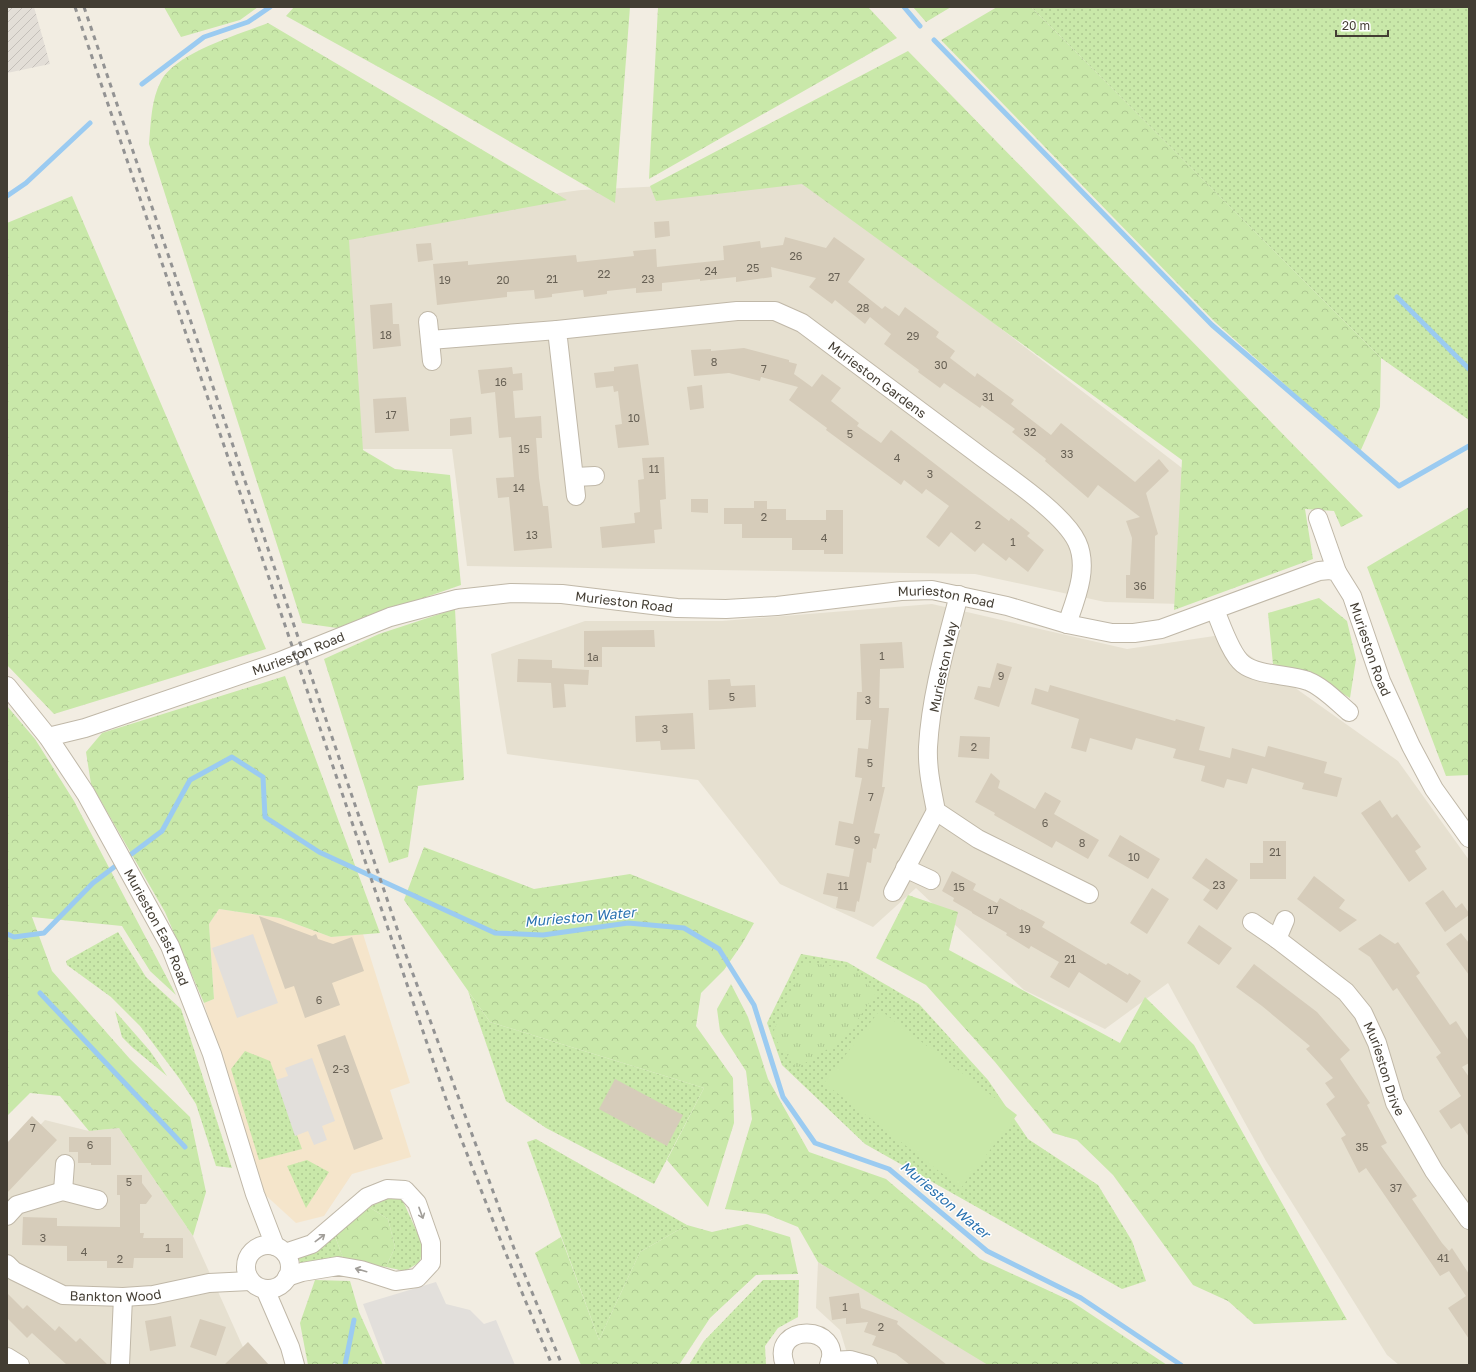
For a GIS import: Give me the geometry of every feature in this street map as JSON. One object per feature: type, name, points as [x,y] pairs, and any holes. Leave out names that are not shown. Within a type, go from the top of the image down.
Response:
[{"type":"street","name":"Murieston Gardens","points":[[430,340],[556,330],[737,311],[775,312],[802,323],[1021,486],[1066,524],[1077,542],[1082,563],[1078,591],[1067,624]]},
{"type":"street","points":[[428,321],[432,361]]},
{"type":"street","points":[[556,330],[575,477],[576,496]]},
{"type":"street","points":[[575,477],[595,476]]},
{"type":"street","points":[[1318,518],[1337,572]]},
{"type":"street","name":"Murieston Road","points":[[48,737],[85,728],[278,662],[390,617],[457,599],[511,593],[562,594],[677,608],[726,609],[777,606],[901,591],[932,590],[1007,606],[1067,624],[1112,633],[1134,633],[1161,629],[1319,571],[1330,570],[1337,572],[1352,596],[1381,681],[1411,746],[1434,789],[1469,838]]},
{"type":"street","name":"Murieston Way","points":[[936,811],[929,776],[928,748],[936,685],[959,595]]},
{"type":"street","points":[[1214,610],[1235,654],[1243,664],[1257,670],[1307,681],[1319,687],[1349,712]]},
{"type":"street","name":"Murieston East Road","points":[[7,686],[48,737],[86,794],[156,917],[170,946],[212,1054],[273,1248],[290,1265],[271,1283]]},
{"type":"street","points":[[893,892],[936,811],[978,839],[1089,894]]},
{"type":"street","points":[[905,868],[931,880]]},
{"type":"street","points":[[1277,938],[1285,920]]},
{"type":"street","name":"Murieston Drive","points":[[1252,922],[1277,938],[1346,992],[1363,1013],[1377,1043],[1395,1103],[1434,1171],[1469,1220]]},
{"type":"street","points":[[63,1190],[65,1164]]},
{"type":"street","points":[[209,1283],[271,1283],[302,1272],[338,1266],[361,1270],[395,1281],[417,1278],[430,1263],[431,1243],[417,1202],[405,1190],[387,1189],[367,1197],[312,1244],[273,1248],[248,1256],[246,1273],[271,1283]]},
{"type":"street","points":[[7,1216],[17,1206],[63,1190],[98,1200]]},
{"type":"street","name":"Bankton Wood","points":[[7,1264],[14,1271],[63,1295],[123,1297],[153,1295],[183,1290],[209,1283]]},
{"type":"street","points":[[209,1283],[246,1264]]},
{"type":"street","points":[[271,1283],[295,1365]]},
{"type":"street","points":[[120,1365],[123,1297]]},
{"type":"street","points":[[785,1365],[783,1352],[786,1344],[792,1337],[804,1332],[814,1333],[824,1339],[829,1346],[830,1363],[850,1360],[868,1365]]},
{"type":"street","points":[[7,1357],[20,1365]]},
{"type":"shaded area","points":[[7,7],[34,7],[50,64],[7,73]]},
{"type":"shaded area","points":[[767,181],[870,183],[896,248],[1182,468],[1182,604],[1105,602],[975,574],[467,566],[452,449],[351,449],[324,225],[581,190]]},
{"type":"shaded area","points":[[932,604],[1127,649],[1221,635],[1398,761],[1469,860],[1469,1365],[1399,1365],[1387,1355],[1266,1161],[1168,983],[1105,1029],[1024,990],[916,888],[873,927],[780,884],[698,780],[507,754],[491,654],[585,621],[722,621]]},
{"type":"shaded area","points":[[219,909],[280,918],[331,937],[363,934],[410,1083],[390,1090],[411,1157],[352,1174],[324,1216],[296,1223],[261,1191],[204,1003],[214,999],[209,924]]},
{"type":"shaded area","points":[[253,934],[278,1003],[237,1018],[212,948]]},
{"type":"shaded area","points":[[312,1058],[335,1121],[322,1126],[327,1140],[314,1145],[308,1131],[295,1136],[276,1080],[288,1076],[285,1068]]},
{"type":"shaded area","points":[[45,1120],[89,1131],[119,1128],[193,1236],[251,1365],[7,1365],[7,1160]]},
{"type":"shaded area","points":[[818,1262],[988,1365],[845,1365],[849,1360],[840,1330],[816,1308]]},
{"type":"shaded area","points":[[436,1282],[446,1304],[470,1310],[484,1324],[496,1320],[515,1365],[386,1365],[363,1304]]},
{"type":"green space","points":[[164,7],[258,7],[240,20],[181,37]]},
{"type":"green space","points":[[294,7],[630,7],[615,203],[433,97],[286,16]]},
{"type":"green space","points":[[658,7],[868,7],[897,38],[649,179]]},
{"type":"green space","points":[[913,7],[951,7],[926,22]]},
{"type":"green space","points":[[997,7],[1031,7],[1381,358],[1380,407],[1360,452],[1215,322],[941,40]]},
{"type":"green space","points":[[1031,7],[1469,7],[1469,420],[1381,358]]},
{"type":"green space","points":[[268,23],[567,200],[349,240],[363,450],[395,469],[450,475],[461,585],[337,628],[302,623],[149,144],[155,96],[161,81],[168,71],[194,53]]},
{"type":"green space","points":[[908,51],[1363,516],[1341,527],[1334,511],[1305,509],[1313,559],[1174,610],[1182,460],[802,184],[656,201],[650,186]]},
{"type":"green space","points":[[72,196],[266,649],[54,714],[7,665],[7,223]]},
{"type":"green space","points":[[1469,507],[1469,775],[1446,776],[1367,567]]},
{"type":"green space","points":[[1319,598],[1347,621],[1356,659],[1350,698],[1308,673],[1273,664],[1268,613]]},
{"type":"green space","points":[[455,609],[464,780],[418,786],[408,857],[389,863],[324,659],[379,634]]},
{"type":"green space","points":[[285,676],[380,933],[331,937],[280,918],[219,909],[209,924],[214,999],[204,1003],[165,912],[91,784],[86,752],[102,733]]},
{"type":"green space","points":[[7,706],[35,739],[74,801],[176,995],[150,971],[122,926],[32,917],[52,971],[130,1059],[190,1117],[206,1192],[193,1236],[119,1128],[89,1131],[60,1096],[30,1093],[7,1116]]},
{"type":"green space","points":[[424,847],[534,889],[630,874],[754,923],[724,970],[701,993],[696,1026],[733,1078],[734,1123],[708,1207],[667,1160],[704,1088],[490,1022],[404,900]]},
{"type":"green space","points":[[908,895],[958,912],[949,950],[1120,1043],[1145,997],[1194,1045],[1347,1320],[1254,1324],[1228,1301],[1193,1285],[1113,1175],[1077,1140],[1053,1133],[995,1062],[926,985],[876,958]]},
{"type":"green space","points":[[118,932],[146,977],[181,1009],[232,1168],[216,1166],[196,1104],[179,1078],[140,1026],[111,997],[67,965],[66,961]]},
{"type":"green space","points":[[801,954],[847,962],[919,1004],[988,1080],[1028,1139],[1098,1185],[1132,1241],[1146,1281],[1122,1289],[865,1144],[782,1065],[767,1023]]},
{"type":"green space","points":[[804,962],[854,969],[876,993],[844,1039],[797,1068],[772,1035]]},
{"type":"green space","points":[[731,984],[748,1017],[768,1079],[809,1152],[886,1179],[980,1259],[1071,1301],[1167,1365],[988,1365],[818,1262],[798,1227],[766,1214],[725,1209],[752,1119],[746,1071],[720,1031],[717,1009]]},
{"type":"green space","points":[[468,991],[490,1022],[704,1088],[654,1184],[546,1128],[506,1101]]},
{"type":"green space","points":[[880,1010],[1017,1115],[961,1188],[824,1083]]},
{"type":"green space","points":[[115,1011],[150,1051],[167,1076],[122,1037]]},
{"type":"green space","points":[[245,1051],[270,1061],[302,1149],[259,1160],[231,1069]]},
{"type":"green space","points":[[536,1139],[687,1225],[640,1252],[599,1340],[527,1142]]},
{"type":"green space","points":[[307,1160],[329,1172],[306,1208],[287,1166]]},
{"type":"green space","points":[[389,1198],[402,1199],[423,1245],[420,1262],[405,1271],[386,1267],[395,1247],[388,1219],[369,1207]]},
{"type":"green space","points":[[369,1207],[388,1219],[395,1247],[386,1267],[344,1261],[335,1236],[351,1220]]},
{"type":"green space","points":[[747,1224],[790,1237],[798,1274],[756,1275],[710,1318],[679,1365],[581,1365],[535,1253],[561,1237],[599,1340],[640,1252],[687,1225],[712,1232]]},
{"type":"green space","points":[[335,1236],[344,1261],[301,1268],[298,1255],[319,1248]]},
{"type":"green space","points":[[315,1280],[350,1281],[359,1312],[383,1365],[336,1365],[335,1363],[329,1365],[308,1365],[300,1323]]},
{"type":"green space","points":[[763,1280],[799,1280],[798,1317],[778,1328],[765,1346],[766,1365],[689,1365],[704,1341]]},
{"type":"building","points":[[669,221],[670,236],[655,238],[654,222]]},
{"type":"building","points":[[785,237],[826,248],[834,237],[865,259],[848,282],[882,309],[885,306],[899,316],[905,307],[939,332],[936,337],[955,351],[950,358],[975,377],[977,373],[1014,400],[1011,404],[1051,435],[1061,423],[1135,482],[1159,459],[1169,471],[1146,493],[1158,534],[1155,536],[1154,599],[1126,598],[1126,575],[1130,575],[1132,538],[1126,521],[1140,517],[1098,485],[1088,498],[1045,461],[1046,459],[1012,432],[1015,429],[982,405],[980,408],[944,383],[940,388],[884,344],[891,334],[870,317],[865,324],[835,300],[832,304],[809,287],[816,278],[771,267],[772,277],[736,282],[736,277],[662,283],[662,291],[636,293],[636,288],[607,291],[607,294],[584,297],[583,290],[552,294],[552,297],[535,299],[534,290],[507,292],[507,297],[437,305],[433,264],[468,261],[468,265],[576,255],[577,262],[634,256],[633,251],[656,249],[657,267],[724,260],[723,246],[760,241],[761,248],[783,245]]},
{"type":"building","points":[[431,243],[433,260],[418,262],[416,244]]},
{"type":"building","points":[[392,303],[393,324],[399,324],[401,346],[373,349],[370,305]]},
{"type":"building","points":[[744,348],[789,360],[789,362],[797,364],[794,374],[812,387],[822,374],[841,388],[831,401],[859,423],[857,426],[881,443],[891,430],[1009,521],[1011,518],[1030,533],[1027,536],[1044,550],[1028,572],[1009,557],[1006,561],[983,543],[975,552],[951,532],[939,547],[926,537],[949,506],[926,489],[922,494],[904,480],[901,485],[826,430],[827,428],[789,400],[798,387],[761,377],[760,381],[729,373],[694,376],[691,350],[711,349],[711,351]]},
{"type":"building","points":[[638,364],[649,445],[618,448],[615,425],[622,424],[618,391],[614,392],[613,386],[596,388],[594,373],[614,371],[614,367]]},
{"type":"building","points":[[512,367],[513,374],[522,373],[523,390],[513,391],[515,418],[541,416],[542,438],[536,438],[539,478],[543,506],[548,506],[552,548],[514,551],[509,497],[498,498],[496,478],[514,477],[511,437],[499,438],[495,392],[481,394],[478,370]]},
{"type":"building","points":[[702,385],[704,408],[690,410],[687,387]]},
{"type":"building","points":[[406,397],[409,431],[375,433],[373,399]]},
{"type":"building","points":[[471,417],[472,434],[450,436],[450,419]]},
{"type":"building","points":[[664,457],[666,499],[660,500],[662,529],[654,530],[655,543],[602,548],[600,527],[635,523],[634,513],[640,512],[638,480],[644,479],[642,458]]},
{"type":"building","points":[[691,499],[708,499],[708,513],[691,512]]},
{"type":"building","points":[[754,501],[767,501],[767,509],[786,509],[786,520],[826,520],[826,510],[843,510],[843,554],[824,554],[824,550],[792,550],[792,538],[742,538],[742,524],[724,524],[724,508],[754,508]]},
{"type":"building","points":[[654,630],[655,647],[602,647],[602,667],[584,667],[584,631]]},
{"type":"building","points":[[902,642],[904,668],[880,669],[879,708],[889,708],[882,787],[885,787],[874,833],[880,834],[876,849],[873,848],[871,863],[867,862],[859,902],[857,901],[855,912],[836,908],[838,897],[823,894],[827,873],[849,877],[854,849],[835,845],[839,821],[853,824],[862,778],[855,777],[858,748],[868,749],[871,720],[856,720],[857,692],[862,692],[860,644]]},
{"type":"building","points":[[518,659],[552,660],[552,668],[589,670],[588,685],[564,684],[566,707],[553,708],[551,683],[517,682]]},
{"type":"building","points":[[997,663],[1012,667],[999,707],[974,699],[978,686],[990,688]]},
{"type":"building","points":[[730,679],[731,686],[755,685],[756,707],[709,710],[708,680]]},
{"type":"building","points":[[1050,685],[1175,721],[1176,719],[1205,727],[1199,750],[1230,758],[1232,748],[1265,757],[1268,746],[1327,762],[1324,773],[1342,778],[1337,797],[1302,789],[1304,783],[1252,768],[1247,784],[1227,779],[1224,788],[1201,781],[1205,766],[1173,758],[1176,749],[1136,738],[1132,750],[1090,738],[1086,752],[1071,748],[1079,719],[1031,704],[1035,688],[1048,692]]},
{"type":"building","points":[[693,713],[695,749],[661,750],[660,741],[636,742],[635,716]]},
{"type":"building","points":[[960,736],[990,737],[989,759],[958,757]]},
{"type":"building","points":[[991,773],[1000,781],[998,788],[1035,809],[1045,792],[1061,801],[1054,814],[1099,840],[1088,859],[1056,841],[1052,848],[994,815],[995,813],[975,802]]},
{"type":"building","points":[[1380,800],[1392,818],[1397,814],[1421,847],[1415,851],[1427,869],[1409,882],[1361,813]]},
{"type":"building","points":[[1120,835],[1160,859],[1148,879],[1108,856]]},
{"type":"building","points":[[1263,841],[1286,841],[1286,879],[1250,879],[1250,863],[1263,863]]},
{"type":"building","points":[[1206,858],[1238,880],[1217,910],[1203,900],[1210,890],[1192,878]]},
{"type":"building","points":[[952,871],[976,884],[973,890],[997,903],[1000,898],[1045,922],[1042,927],[1106,965],[1108,963],[1128,975],[1129,973],[1141,981],[1127,1003],[1079,972],[1069,988],[1050,977],[1059,962],[1031,946],[1029,949],[1006,935],[1007,933],[953,901],[954,898],[942,891]]},
{"type":"building","points":[[1314,876],[1345,900],[1339,908],[1357,920],[1340,932],[1297,899]]},
{"type":"building","points":[[1152,888],[1169,899],[1147,934],[1130,923]]},
{"type":"building","points":[[1443,890],[1456,908],[1462,903],[1469,913],[1469,915],[1445,932],[1425,903]]},
{"type":"building","points":[[259,916],[312,936],[316,934],[318,939],[333,944],[352,937],[364,971],[332,983],[340,1005],[305,1018],[294,986],[285,989]]},
{"type":"building","points":[[1199,925],[1232,948],[1219,965],[1187,943]]},
{"type":"building","points":[[1461,933],[1469,943],[1469,975],[1446,944]]},
{"type":"building","points":[[1380,934],[1395,944],[1398,942],[1420,973],[1416,976],[1450,1025],[1456,1021],[1469,1041],[1469,1063],[1462,1067],[1469,1077],[1469,1137],[1460,1123],[1451,1129],[1439,1111],[1461,1096],[1436,1057],[1441,1053],[1397,988],[1393,991],[1370,957],[1358,949]]},
{"type":"building","points":[[1254,964],[1317,1012],[1350,1050],[1340,1059],[1370,1103],[1367,1105],[1387,1143],[1381,1146],[1417,1196],[1412,1199],[1442,1243],[1449,1251],[1452,1248],[1469,1274],[1469,1339],[1448,1308],[1466,1296],[1449,1271],[1440,1276],[1366,1168],[1359,1173],[1341,1138],[1346,1135],[1326,1104],[1335,1097],[1325,1083],[1333,1078],[1306,1049],[1310,1046],[1262,1006],[1236,987]]},
{"type":"building","points":[[345,1035],[383,1139],[354,1150],[317,1045]]},
{"type":"building","points":[[615,1079],[683,1115],[667,1146],[599,1109]]},
{"type":"building","points":[[32,1116],[57,1140],[7,1193],[7,1143]]},
{"type":"building","points":[[69,1137],[111,1137],[111,1165],[91,1165],[91,1163],[78,1163],[78,1152],[69,1152]]},
{"type":"building","points":[[117,1175],[142,1175],[142,1183],[152,1196],[146,1204],[140,1204],[140,1233],[144,1233],[143,1238],[183,1238],[183,1258],[134,1258],[133,1268],[107,1268],[107,1261],[67,1261],[67,1246],[22,1245],[23,1217],[57,1218],[57,1226],[120,1227],[120,1195],[117,1195]]},
{"type":"building","points":[[7,1293],[23,1309],[27,1305],[55,1331],[59,1326],[76,1342],[80,1338],[108,1365],[67,1365],[32,1333],[27,1338],[7,1318]]},
{"type":"building","points":[[859,1293],[861,1308],[898,1321],[897,1324],[947,1365],[910,1365],[896,1354],[872,1345],[876,1336],[864,1332],[868,1322],[846,1324],[846,1318],[832,1320],[829,1297]]},
{"type":"building","points":[[171,1316],[176,1346],[150,1351],[145,1321]]},
{"type":"building","points":[[200,1319],[226,1327],[216,1356],[190,1347]]},
{"type":"building","points":[[248,1342],[269,1365],[224,1365]]},
{"type":"waterway","points":[[142,84],[204,37],[248,22],[270,7]]},
{"type":"waterway","points":[[904,7],[920,26]]},
{"type":"waterway","points":[[934,40],[1212,325],[1399,486],[1469,446]]},
{"type":"waterway","points":[[7,196],[26,183],[90,123]]},
{"type":"waterway","points":[[1397,297],[1469,369]]},
{"type":"waterway","name":"Murieston Water","points":[[7,934],[14,937],[44,933],[93,883],[162,831],[190,780],[232,757],[263,777],[265,817],[319,852],[495,933],[543,935],[628,923],[684,928],[719,949],[754,1005],[783,1097],[815,1143],[889,1169],[987,1251],[1081,1298],[1181,1365]]},
{"type":"waterway","points":[[40,993],[185,1147]]},
{"type":"waterway","points":[[345,1365],[354,1320]]},
{"type":"railway","points":[[75,7],[448,1105],[504,1249],[552,1365]]},
{"type":"railway","points":[[84,7],[406,955],[515,1251],[562,1365]]}]
